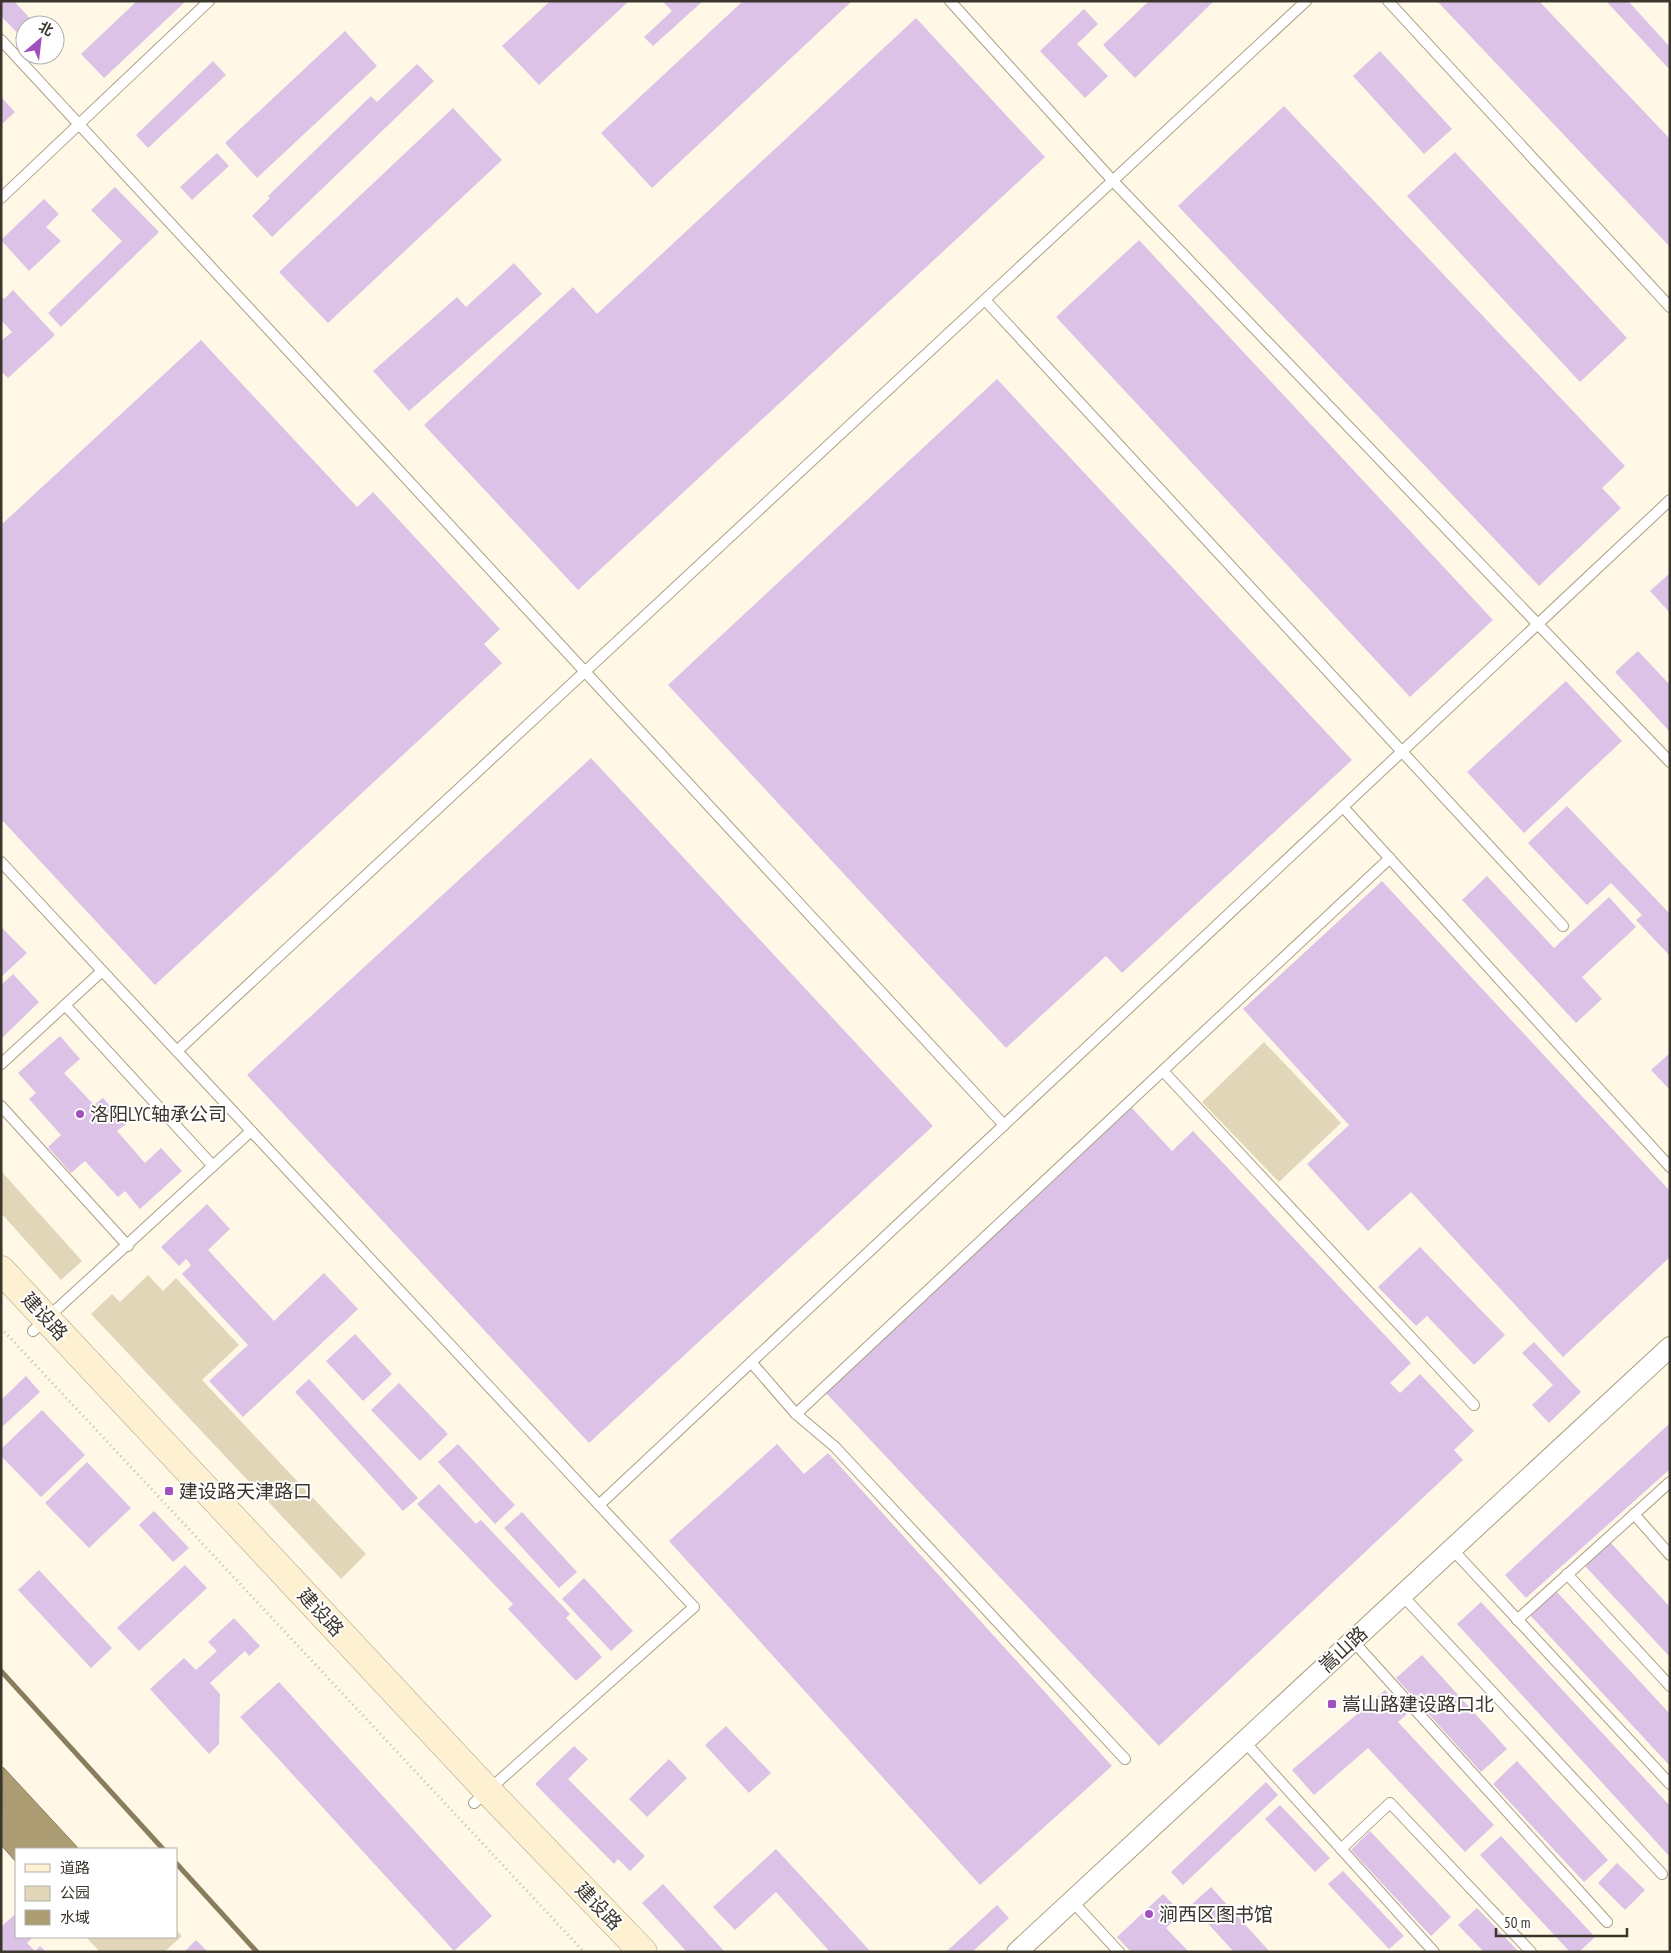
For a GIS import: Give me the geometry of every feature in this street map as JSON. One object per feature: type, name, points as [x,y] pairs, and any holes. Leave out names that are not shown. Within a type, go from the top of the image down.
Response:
[{"type":"street","name":"建设路","points":[[1,1270],[41,1325],[481,1797],[617,1952]]},
{"type":"street","name":"建设路","points":[[1,1296],[41,1325]]},
{"type":"street","name":"嵩山路","points":[[1455,1553],[1670,1347]]},
{"type":"street","name":"嵩山路","points":[[1032,1952],[1076,1905],[1405,1599],[1670,1361]]},
{"type":"street","name":"建设路","points":[[481,1797],[643,1952]]},
{"type":"street","name":"嵩山路","points":[[1017,1952],[1076,1905]]},
{"type":"lane","points":[[1,198],[209,1]]},
{"type":"lane","points":[[950,1],[1113,181],[1670,762]]},
{"type":"lane","points":[[177,1051],[1306,1]]},
{"type":"lane","points":[[1388,1],[1670,307]]},
{"type":"lane","points":[[1,40],[1004,1125]]},
{"type":"lane","points":[[985,300],[1563,926]]},
{"type":"lane","points":[[599,1505],[1670,500]]},
{"type":"lane","points":[[1343,807],[1670,1167]]},
{"type":"lane","points":[[796,1414],[1390,858]]},
{"type":"lane","points":[[1,862],[694,1607],[481,1797]]},
{"type":"lane","points":[[1,1064],[102,971]]},
{"type":"lane","points":[[65,1005],[213,1166]]},
{"type":"lane","points":[[1163,1071],[1474,1405]]},
{"type":"lane","points":[[1,1106],[128,1246]]},
{"type":"lane","points":[[41,1325],[252,1131]]},
{"type":"lane","points":[[751,1362],[796,1414],[835,1447],[1125,1759]]},
{"type":"lane","points":[[1517,1620],[1670,1482]]},
{"type":"lane","points":[[1634,1514],[1670,1554]]},
{"type":"lane","points":[[1455,1553],[1670,1784]]},
{"type":"lane","points":[[1567,1574],[1670,1686]]},
{"type":"lane","points":[[1405,1599],[1662,1874]]},
{"type":"lane","points":[[1356,1645],[1607,1922]]},
{"type":"lane","points":[[1248,1745],[1434,1952]]},
{"type":"lane","points":[[1341,1848],[1390,1803],[1531,1952]]},
{"type":"lane","points":[[1076,1905],[1119,1952]]},
{"type":"path","points":[[1,1328],[584,1952]]},
{"type":"green space","points":[[1264,1042],[1341,1123],[1279,1182],[1202,1102]]},
{"type":"green space","points":[[1,1171],[82,1261],[61,1280],[1,1213]]},
{"type":"green space","points":[[148,1275],[163,1291],[176,1278],[239,1345],[202,1380],[366,1554],[341,1579],[91,1314],[112,1294],[120,1302]]},
{"type":"green space","points":[[178,1932],[182,1936],[164,1952],[100,1952],[87,1938],[178,1938]]},
{"type":"water","points":[[3,1767],[78,1848],[15,1848],[15,1861],[1,1845]]},
{"type":"building","points":[[1,1],[14,1],[27,15],[15,15],[15,31],[1,16]]},
{"type":"building","points":[[137,1],[186,1],[104,78],[81,54]]},
{"type":"building","points":[[550,1],[629,1],[539,85],[502,46]]},
{"type":"building","points":[[666,1],[703,1],[653,46],[644,37],[672,11],[664,3]]},
{"type":"building","points":[[743,1],[852,1],[652,188],[601,133]]},
{"type":"building","points":[[1149,1],[1214,1],[1135,78],[1103,45]]},
{"type":"building","points":[[1437,1],[1539,1],[1670,139],[1670,247]]},
{"type":"building","points":[[1606,1],[1628,1],[1670,47],[1670,70]]},
{"type":"building","points":[[1084,9],[1098,24],[1077,44],[1108,76],[1085,98],[1040,51]]},
{"type":"building","points":[[916,18],[1045,157],[578,590],[424,425],[573,287],[597,314]]},
{"type":"building","points":[[345,31],[377,66],[257,178],[225,143]]},
{"type":"building","points":[[1380,51],[1452,129],[1424,154],[1353,76]]},
{"type":"building","points":[[213,61],[226,75],[148,148],[136,135]]},
{"type":"building","points":[[417,64],[434,81],[272,237],[252,216],[270,198],[268,196],[371,96],[377,102]]},
{"type":"building","points":[[1,97],[15,112],[1,125]]},
{"type":"building","points":[[1284,106],[1625,466],[1602,488],[1621,508],[1539,586],[1178,206]]},
{"type":"building","points":[[453,108],[502,160],[328,323],[279,272]]},
{"type":"building","points":[[1455,152],[1627,338],[1580,382],[1407,196]]},
{"type":"building","points":[[217,153],[229,166],[192,200],[180,187]]},
{"type":"building","points":[[115,187],[159,232],[61,327],[48,313],[122,241],[91,210]]},
{"type":"building","points":[[44,199],[59,214],[46,227],[61,241],[29,271],[1,240]]},
{"type":"building","points":[[1139,240],[1493,620],[1410,697],[1056,317]]},
{"type":"building","points":[[514,263],[542,294],[409,411],[373,371],[457,297],[466,307]]},
{"type":"building","points":[[13,290],[55,335],[8,378],[1,371],[1,341],[12,332],[1,320],[1,296],[4,299]]},
{"type":"building","points":[[201,340],[357,507],[373,492],[500,629],[484,644],[502,663],[155,985],[1,819],[1,525]]},
{"type":"building","points":[[997,379],[1352,760],[1122,973],[1106,956],[1006,1048],[668,685]]},
{"type":"building","points":[[1670,573],[1670,613],[1650,591]]},
{"type":"building","points":[[1638,651],[1670,685],[1670,732],[1615,672]]},
{"type":"building","points":[[1566,681],[1622,741],[1524,833],[1467,772]]},
{"type":"building","points":[[591,758],[933,1126],[589,1443],[247,1075]]},
{"type":"building","points":[[1567,806],[1670,914],[1670,956],[1636,920],[1642,915],[1611,883],[1587,905],[1528,843]]},
{"type":"building","points":[[1487,876],[1554,948],[1609,897],[1636,927],[1582,977],[1602,999],[1576,1023],[1462,900]]},
{"type":"building","points":[[1382,881],[1670,1191],[1670,1257],[1563,1357],[1411,1192],[1368,1231],[1307,1164],[1349,1125],[1243,1009]]},
{"type":"building","points":[[1,927],[27,953],[1,977]]},
{"type":"building","points":[[13,974],[39,1002],[1,1039],[1,985]]},
{"type":"building","name":"洛阳LYC轴承公司","points":[[60,1036],[80,1059],[64,1073],[94,1105],[103,1098],[126,1124],[117,1131],[145,1163],[161,1148],[182,1171],[140,1209],[125,1191],[118,1197],[85,1161],[71,1173],[48,1147],[61,1135],[29,1099],[36,1093],[18,1073]]},
{"type":"building","points":[[1670,1053],[1670,1090],[1651,1070]]},
{"type":"building","points":[[1131,1107],[1172,1151],[1193,1131],[1411,1363],[1390,1383],[1400,1393],[1420,1374],[1474,1431],[1454,1450],[1463,1460],[1159,1746],[826,1393]]},
{"type":"building","points":[[207,1204],[230,1229],[208,1250],[274,1321],[324,1273],[358,1309],[243,1417],[209,1381],[248,1345],[182,1274],[191,1265],[186,1259],[179,1266],[161,1247]]},
{"type":"building","points":[[1420,1247],[1505,1335],[1474,1365],[1427,1316],[1416,1326],[1378,1287]]},
{"type":"building","points":[[355,1334],[392,1374],[363,1401],[326,1361]]},
{"type":"building","points":[[1534,1342],[1581,1392],[1549,1423],[1532,1405],[1553,1385],[1522,1353]]},
{"type":"building","points":[[26,1376],[40,1392],[1,1428],[1,1400]]},
{"type":"building","points":[[309,1379],[418,1498],[403,1511],[295,1392]]},
{"type":"building","points":[[399,1383],[448,1434],[420,1461],[371,1410]]},
{"type":"building","points":[[42,1410],[85,1455],[41,1497],[1,1456],[1,1449]]},
{"type":"building","points":[[1670,1423],[1670,1469],[1526,1598],[1505,1575]]},
{"type":"building","points":[[458,1444],[515,1505],[495,1524],[438,1462]]},
{"type":"building","points":[[777,1444],[804,1474],[828,1453],[1112,1766],[980,1885],[669,1541]]},
{"type":"building","points":[[87,1462],[131,1508],[89,1548],[45,1503]]},
{"type":"building","points":[[439,1484],[476,1524],[481,1520],[570,1614],[566,1618],[602,1657],[576,1681],[508,1609],[513,1604],[417,1504]]},
{"type":"building","points":[[154,1511],[189,1548],[173,1562],[139,1525]]},
{"type":"building","points":[[522,1512],[577,1572],[559,1588],[504,1528]]},
{"type":"building","points":[[1610,1542],[1670,1607],[1670,1657],[1585,1566]]},
{"type":"building","points":[[185,1565],[207,1588],[139,1651],[117,1628]]},
{"type":"building","points":[[39,1570],[112,1648],[91,1668],[18,1590]]},
{"type":"building","points":[[584,1578],[633,1631],[611,1651],[562,1599]]},
{"type":"building","points":[[1556,1591],[1670,1714],[1670,1766],[1530,1615]]},
{"type":"building","points":[[1481,1602],[1670,1806],[1670,1857],[1457,1624]]},
{"type":"building","points":[[234,1618],[260,1646],[249,1656],[245,1651],[210,1683],[220,1694],[219,1744],[209,1754],[150,1689],[184,1658],[196,1670],[217,1651],[208,1642]]},
{"type":"building","points":[[1422,1655],[1507,1749],[1481,1772],[1396,1678]]},
{"type":"building","points":[[279,1682],[492,1916],[454,1951],[240,1717]]},
{"type":"building","points":[[1385,1690],[1407,1714],[1398,1722],[1494,1825],[1465,1852],[1368,1748],[1314,1795],[1292,1770]]},
{"type":"building","points":[[726,1726],[771,1773],[749,1793],[705,1745]]},
{"type":"building","points":[[574,1746],[588,1759],[568,1779],[645,1856],[630,1871],[618,1859],[614,1864],[535,1784]]},
{"type":"building","points":[[669,1759],[687,1778],[647,1817],[629,1799]]},
{"type":"building","points":[[1517,1761],[1608,1860],[1584,1882],[1493,1784]]},
{"type":"building","points":[[1266,1782],[1278,1795],[1183,1885],[1171,1872]]},
{"type":"building","points":[[1280,1805],[1330,1858],[1315,1872],[1265,1819]]},
{"type":"building","points":[[1370,1831],[1451,1917],[1431,1936],[1351,1850]]},
{"type":"building","points":[[1501,1836],[1595,1937],[1579,1952],[1570,1952],[1480,1855]]},
{"type":"building","points":[[776,1849],[871,1952],[830,1952],[776,1892],[735,1930],[713,1907]]},
{"type":"building","points":[[1617,1863],[1645,1890],[1625,1910],[1598,1883]]},
{"type":"building","points":[[1343,1871],[1404,1936],[1389,1949],[1328,1884]]},
{"type":"building","points":[[663,1884],[725,1952],[687,1952],[642,1903]]},
{"type":"building","points":[[1211,1887],[1270,1952],[1234,1952],[1191,1905]]},
{"type":"building","points":[[1163,1894],[1182,1913],[1166,1928],[1189,1952],[1131,1952],[1117,1937]]},
{"type":"building","points":[[997,1905],[1009,1918],[972,1952],[946,1952]]},
{"type":"building","points":[[1477,1908],[1519,1952],[1484,1952],[1458,1925]]},
{"type":"building","points":[[14,1915],[15,1938],[32,1938],[27,1943],[35,1951],[40,1946],[46,1952],[1,1952],[1,1927]]},
{"type":"building","points":[[196,1940],[208,1952],[184,1952]]},
{"type":"waterway","points":[[1,1671],[162,1848]]},
{"type":"waterway","points":[[178,1865],[257,1952]]},
{"type":"place","name":"洛阳LYC轴承公司","points":[[80,1114]]},
{"type":"place","name":"建设路天津路口","points":[[169,1491]]},
{"type":"place","name":"嵩山路建设路口北","points":[[1332,1704]]},
{"type":"place","name":"涧西区图书馆","points":[[1149,1914]]}]
